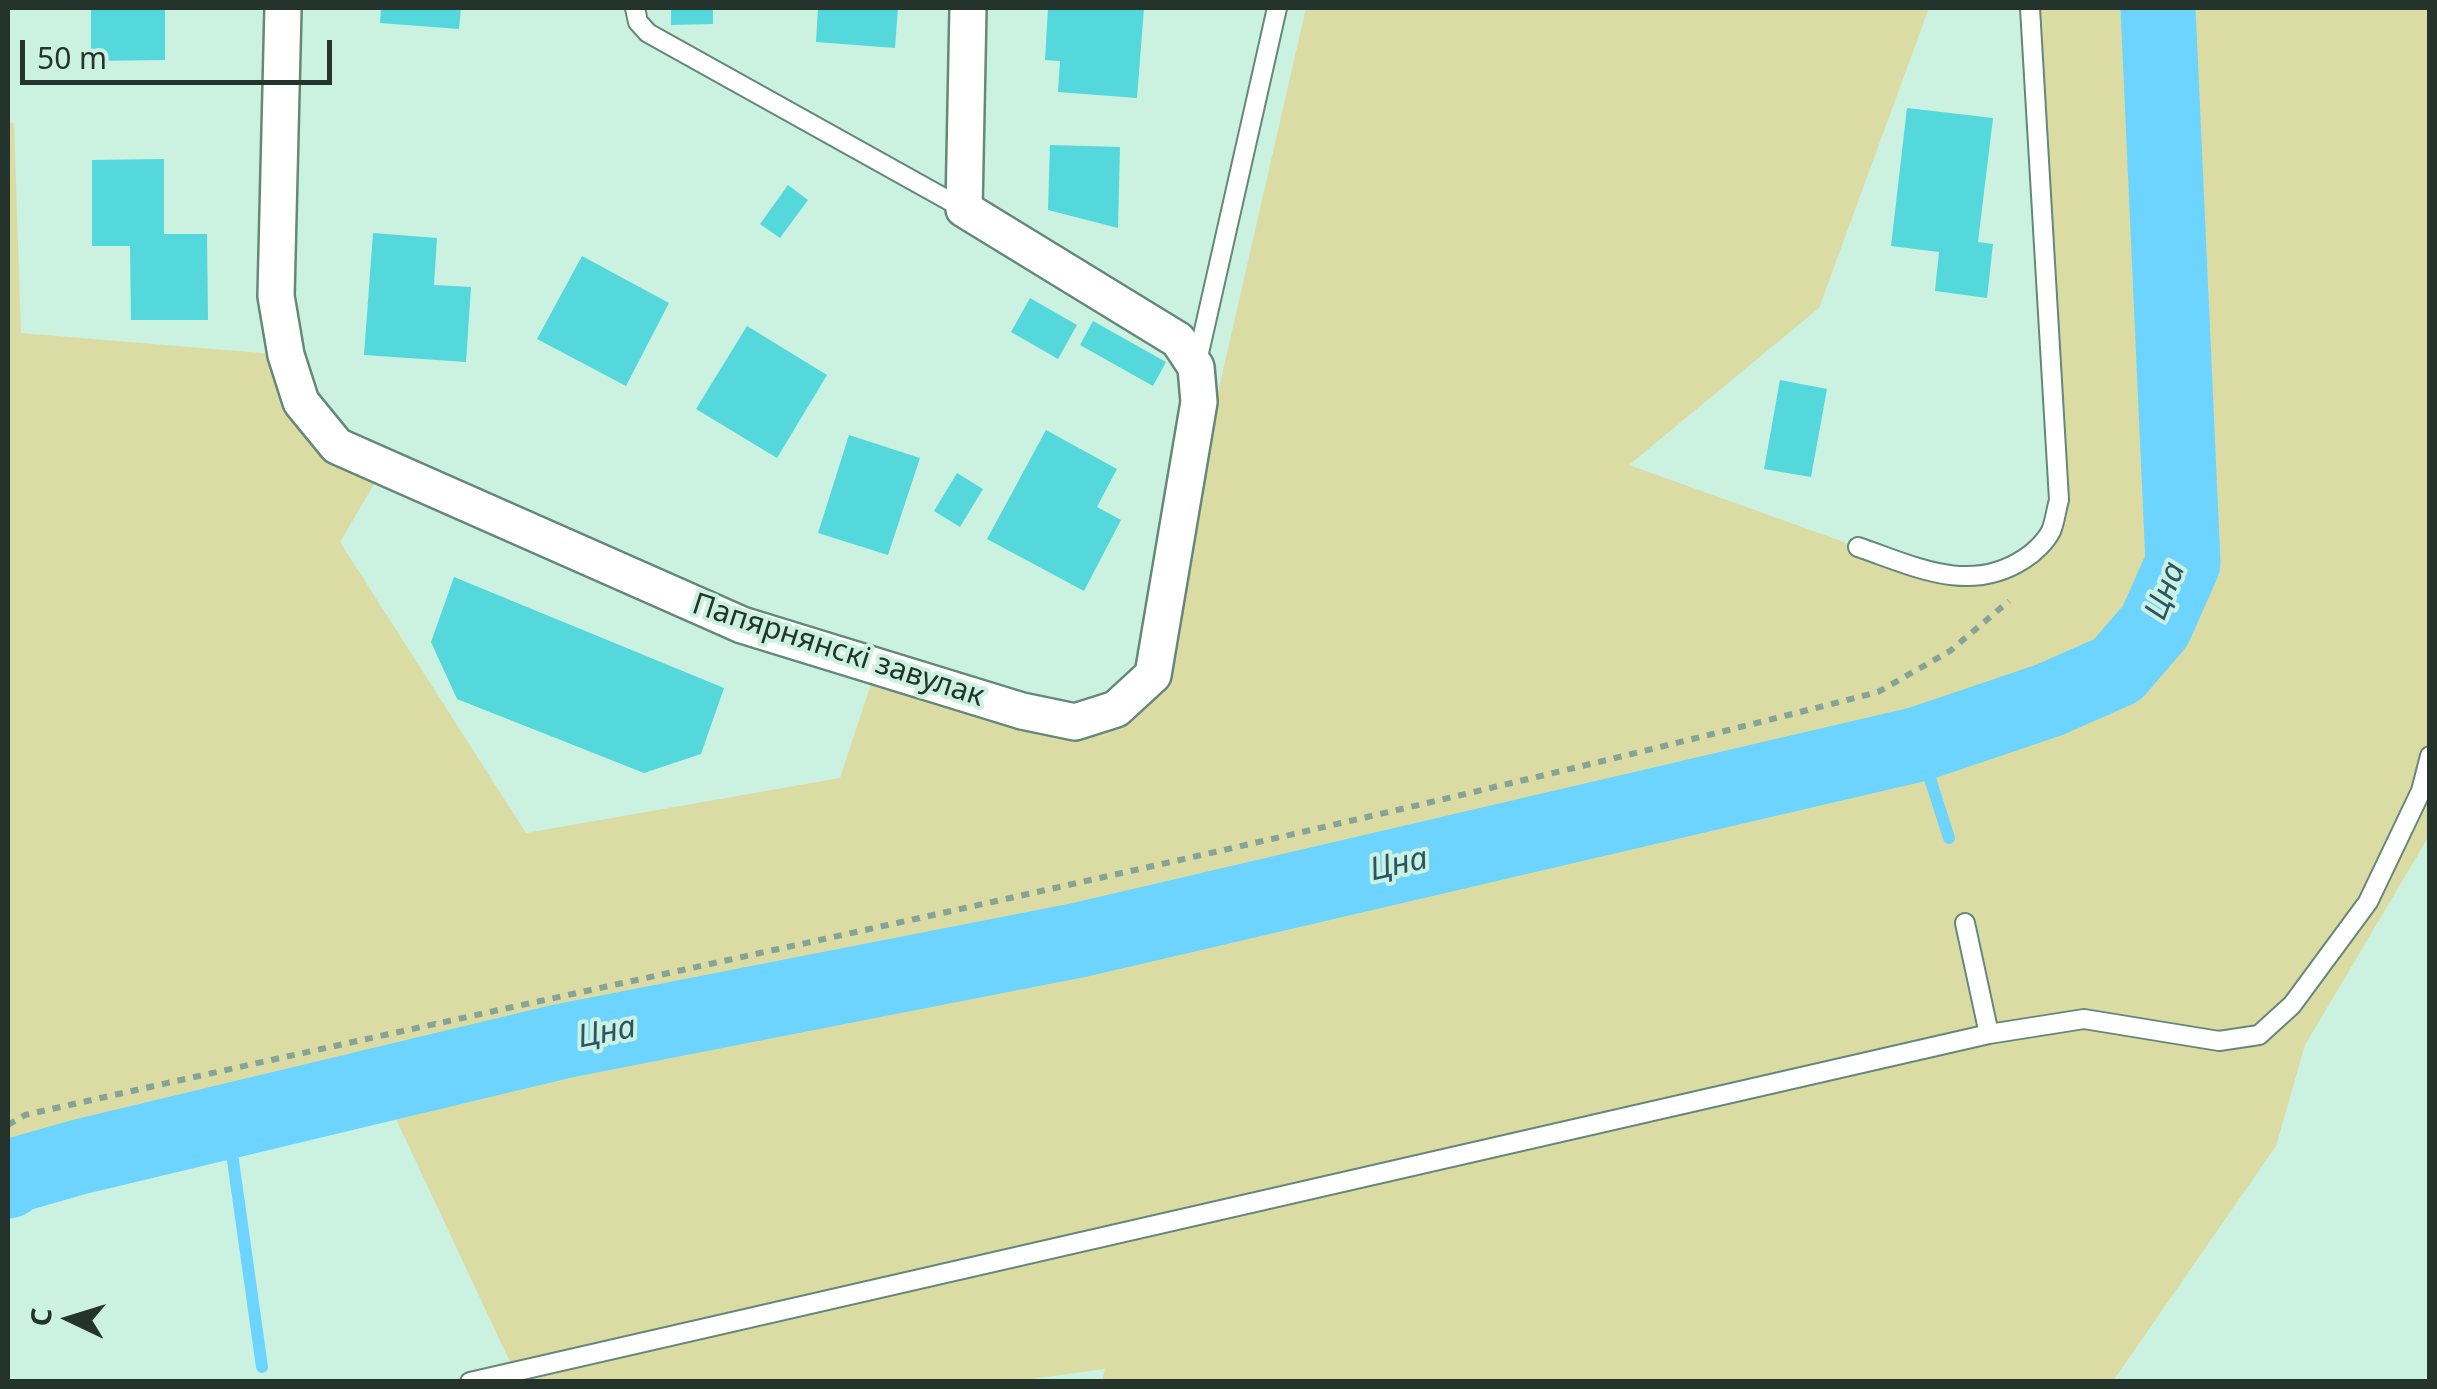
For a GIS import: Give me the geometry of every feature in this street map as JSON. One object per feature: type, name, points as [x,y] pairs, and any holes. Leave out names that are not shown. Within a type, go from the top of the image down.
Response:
[{"type":"street","name":"Папярнянскі завулак","points":[[283,8],[276,296],[286,355],[301,402],[337,446],[742,625],[1022,711],[1076,722],[1116,709],[1153,676],[1199,402],[1196,367]]},
{"type":"street","points":[[968,8],[964,209],[1178,340],[1196,367]]},
{"type":"lane","points":[[635,8],[638,22],[648,33],[964,209]]},
{"type":"lane","points":[[1196,367],[1277,8]]},
{"type":"lane","points":[[1858,547],[1940,574],[1982,578],[2008,570],[2032,554],[2050,532],[2059,500],[2030,8]]},
{"type":"lane","points":[[470,1382],[1990,1034],[2084,1019],[2218,1041],[2259,1035],[2292,1005],[2368,902],[2421,791],[2430,756]]},
{"type":"lane","points":[[1965,923],[1990,1034]]},
{"type":"path","points":[[8,1125],[26,1114],[850,935],[1861,697],[1878,692],[1950,651],[2019,592]]},
{"type":"green space","points":[[1306,8],[1929,8],[1819,308],[1629,465],[1858,547],[1981,578],[2031,554],[2059,500],[2031,8],[2429,8],[2429,836],[2305,1045],[2276,1146],[2113,1381],[1102,1381],[1105,1369],[1009,1382],[519,1381],[380,1085],[228,1125],[78,1157],[16,1175],[8,1181],[8,122],[14,123],[21,333],[286,355],[301,402],[383,469],[340,542],[526,833],[840,778],[877,666],[1075,722],[1153,676]]},
{"type":"building","points":[[91,8],[165,8],[165,60],[91,61]]},
{"type":"building","points":[[381,8],[461,8],[459,29],[380,23]]},
{"type":"building","points":[[671,8],[713,8],[713,24],[671,25]]},
{"type":"building","points":[[818,8],[898,8],[895,48],[816,42]]},
{"type":"building","points":[[1048,8],[1144,8],[1137,98],[1058,92],[1060,61],[1045,60]]},
{"type":"building","points":[[1907,108],[1993,118],[1978,242],[1993,244],[1987,298],[1935,291],[1939,252],[1891,246]]},
{"type":"building","points":[[1050,145],[1120,147],[1118,228],[1048,210]]},
{"type":"building","points":[[164,159],[164,234],[207,234],[208,320],[131,320],[130,246],[92,246],[92,160]]},
{"type":"building","points":[[788,185],[808,200],[780,238],[760,224]]},
{"type":"building","points":[[373,233],[437,238],[434,285],[471,287],[466,362],[364,355]]},
{"type":"building","points":[[582,256],[669,303],[626,386],[537,339]]},
{"type":"building","points":[[1030,298],[1077,325],[1058,359],[1011,332]]},
{"type":"building","points":[[1093,321],[1166,362],[1153,386],[1080,345]]},
{"type":"building","points":[[747,326],[827,375],[777,458],[696,409]]},
{"type":"building","points":[[1780,380],[1827,389],[1811,477],[1764,469]]},
{"type":"building","points":[[1046,430],[1117,469],[1097,507],[1121,520],[1084,591],[987,539]]},
{"type":"building","points":[[849,435],[920,458],[888,555],[818,533]]},
{"type":"building","points":[[957,473],[983,489],[960,527],[934,511]]},
{"type":"building","points":[[454,577],[724,688],[701,754],[644,773],[457,699],[431,642]]},
{"type":"waterway","name":"Цна","points":[[8,1181],[16,1175],[79,1157],[563,1041],[1079,940],[1919,744],[2049,700],[2117,670],[2155,626],[2183,563],[2158,8]]},
{"type":"waterway","points":[[1919,744],[1949,838]]},
{"type":"waterway","points":[[228,1125],[262,1367]]}]
